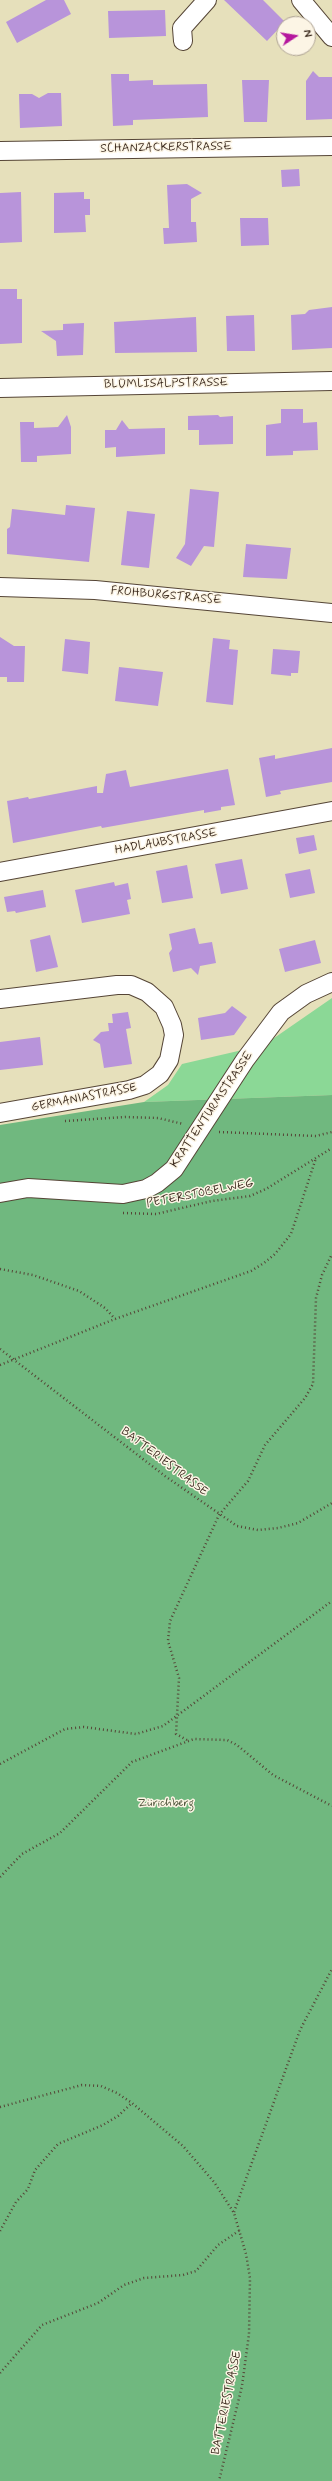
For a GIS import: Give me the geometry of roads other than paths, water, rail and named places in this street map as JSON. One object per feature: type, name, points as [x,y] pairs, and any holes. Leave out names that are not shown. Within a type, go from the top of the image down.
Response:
[{"type":"street","points":[[183,40],[182,28],[207,0]]},
{"type":"street","points":[[305,1],[332,37]]},
{"type":"street","name":"SCHANZACKERSTRASSE","points":[[0,151],[332,146]]},
{"type":"street","name":"BLÜMLISALPSTRASSE","points":[[0,388],[332,381]]},
{"type":"street","name":"FROHBURGSTRASSE","points":[[0,587],[134,593],[332,613]]},
{"type":"street","name":"HADLAUBSTRASSE","points":[[0,872],[332,811]]},
{"type":"street","name":"KRATTENTURMSTRASSE","points":[[0,1193],[28,1188],[109,1194],[146,1189],[166,1177],[174,1169],[245,1060],[282,1012],[306,994],[332,982]]},
{"type":"street","name":"GERMANIASTRASSE","points":[[0,999],[117,985],[131,986],[147,992],[164,1007],[172,1025],[174,1035],[169,1060],[160,1074],[145,1085],[129,1090],[0,1113]]},
{"type":"park label","name":"Zürichberg","points":[[166,1803]]}]
